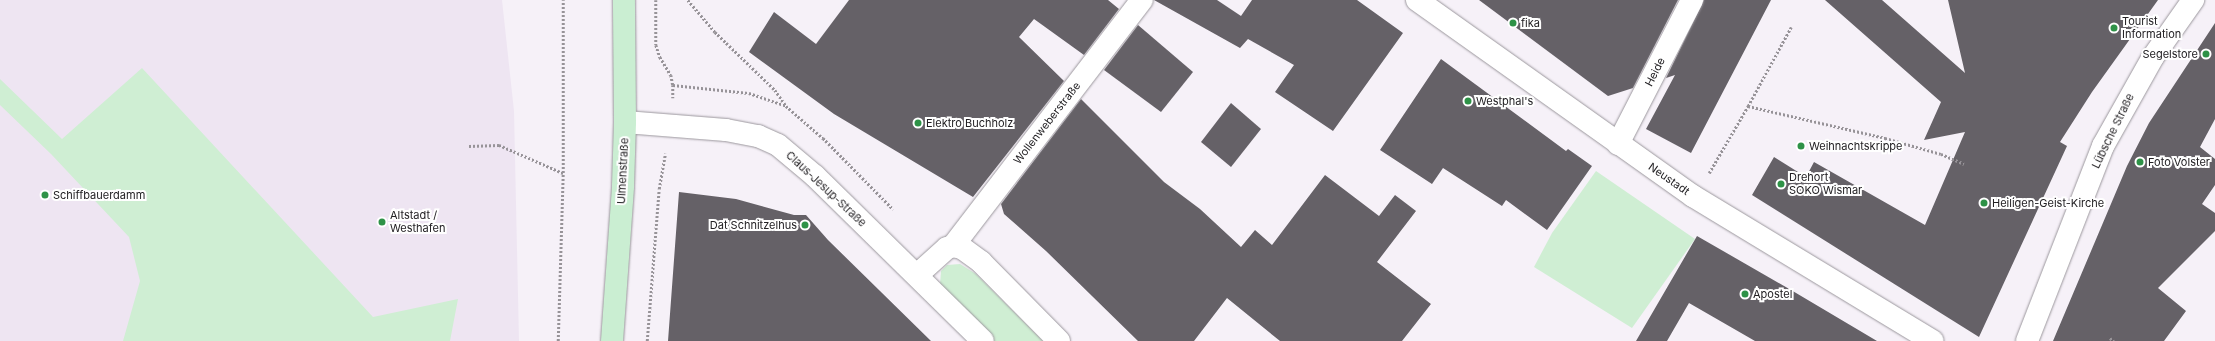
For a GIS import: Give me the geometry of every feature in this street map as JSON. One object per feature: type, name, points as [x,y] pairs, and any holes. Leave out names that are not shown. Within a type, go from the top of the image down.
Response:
[{"type":"street","name":"Ulmenstraße","points":[[612,341],[623,186],[625,122],[624,0]]},
{"type":"street","name":"Wollenweberstraße","points":[[953,246],[1142,0]]},
{"type":"street","name":"Neustadt","points":[[1417,0],[1693,196],[1932,341]]},
{"type":"street","name":"Heide","points":[[1618,144],[1692,0]]},
{"type":"street","name":"Lübsche Straße","points":[[2027,341],[2103,146],[2153,57],[2193,0]]},
{"type":"street","name":"Claus-Jesup-Straße","points":[[625,122],[726,130],[758,136],[778,145],[815,176],[983,341]]},
{"type":"street","points":[[917,275],[939,254],[953,246],[962,248],[981,262],[1059,341]]},
{"type":"path","points":[[558,341],[563,174],[563,0]]},
{"type":"path","points":[[647,341],[659,189],[671,125],[674,85],[656,45],[656,0]]},
{"type":"path","points":[[688,0],[715,32],[775,90],[786,106],[838,152]]},
{"type":"path","points":[[1693,196],[1748,106],[1791,27]]},
{"type":"path","points":[[674,85],[749,93],[786,106]]},
{"type":"path","points":[[1748,106],[1885,138],[1941,154],[1964,164]]},
{"type":"path","points":[[469,146],[499,146],[563,174]]},
{"type":"path","points":[[2110,338],[2114,341]]},
{"type":"shaded area","points":[[0,0],[502,0],[514,111],[519,341],[0,341]]},
{"type":"green space","points":[[142,68],[373,317],[458,299],[450,341],[123,341],[140,281],[129,237],[51,154],[0,105],[0,79],[62,139]]},
{"type":"green space","points":[[1596,171],[1695,239],[1632,328],[1534,267],[1552,233]]},
{"type":"green space","points":[[960,264],[976,274],[1043,341],[994,341],[940,285],[941,271],[947,265]]},
{"type":"building","points":[[849,0],[1108,0],[1119,9],[1084,55],[1034,19],[1019,37],[1064,81],[973,197],[834,114],[749,52],[774,12],[816,44]]},
{"type":"building","points":[[1154,0],[1217,0],[1241,16],[1252,0],[1357,0],[1403,33],[1333,131],[1275,92],[1294,65],[1248,39],[1240,48]]},
{"type":"building","points":[[1479,0],[1678,0],[1633,88],[1608,96]]},
{"type":"building","points":[[1704,0],[1771,0],[1691,153],[1646,129],[1675,75],[1666,78]]},
{"type":"building","points":[[1825,0],[1882,0],[1965,73],[1948,0],[2158,0],[2092,92],[2060,142],[2067,146],[1979,337],[1752,195],[1774,157],[1806,177],[1814,162],[1925,225],[1965,132],[1924,140],[1941,102]]},
{"type":"building","points":[[2215,23],[2215,119],[2200,147],[2215,159],[2215,185],[2202,204],[2215,213],[2215,231],[2158,288],[2186,311],[2164,341],[2053,341],[2127,166],[2149,123]]},
{"type":"building","points":[[1138,25],[1193,72],[1161,112],[1104,70]]},
{"type":"building","points":[[1441,59],[1566,151],[1568,149],[1592,166],[1547,230],[1506,200],[1502,206],[1443,168],[1432,184],[1380,150]]},
{"type":"building","points":[[1081,99],[1164,182],[1200,209],[1241,247],[1255,230],[1272,245],[1325,175],[1379,216],[1395,195],[1416,211],[1377,262],[1431,304],[1402,341],[1280,341],[1227,298],[1194,341],[1138,341],[1046,251],[1004,214],[1001,204]]},
{"type":"building","points":[[1231,103],[1261,129],[1231,167],[1201,142]]},
{"type":"building","points":[[679,192],[736,199],[794,215],[806,215],[828,240],[931,341],[668,341]]},
{"type":"building","points":[[1697,236],[1877,341],[1755,341],[1689,303],[1667,341],[1636,341]]},
{"type":"place","name":"fika","points":[[1513,23]]},
{"type":"place","name":"Tourist Information","points":[[2114,28]]},
{"type":"place","name":"Segelstore","points":[[2206,54]]},
{"type":"place","name":"Westphal's","points":[[1468,101]]},
{"type":"place","name":"Elektro Buchholz","points":[[918,123]]},
{"type":"place","name":"Weihnachtskrippe","points":[[1801,146]]},
{"type":"place","name":"Foto Volster","points":[[2140,162]]},
{"type":"place","name":"Drehort SOKO Wismar","points":[[1781,184]]},
{"type":"place","name":"Schiffbauerdamm","points":[[45,195]]},
{"type":"place","name":"Heiligen-Geist-Kirche","points":[[1984,203]]},
{"type":"place","name":"Altstadt / Westhafen","points":[[382,222]]},
{"type":"place","name":"Dat Schnitzelhus","points":[[805,225]]},
{"type":"place","name":"Apostel","points":[[1745,294]]}]
